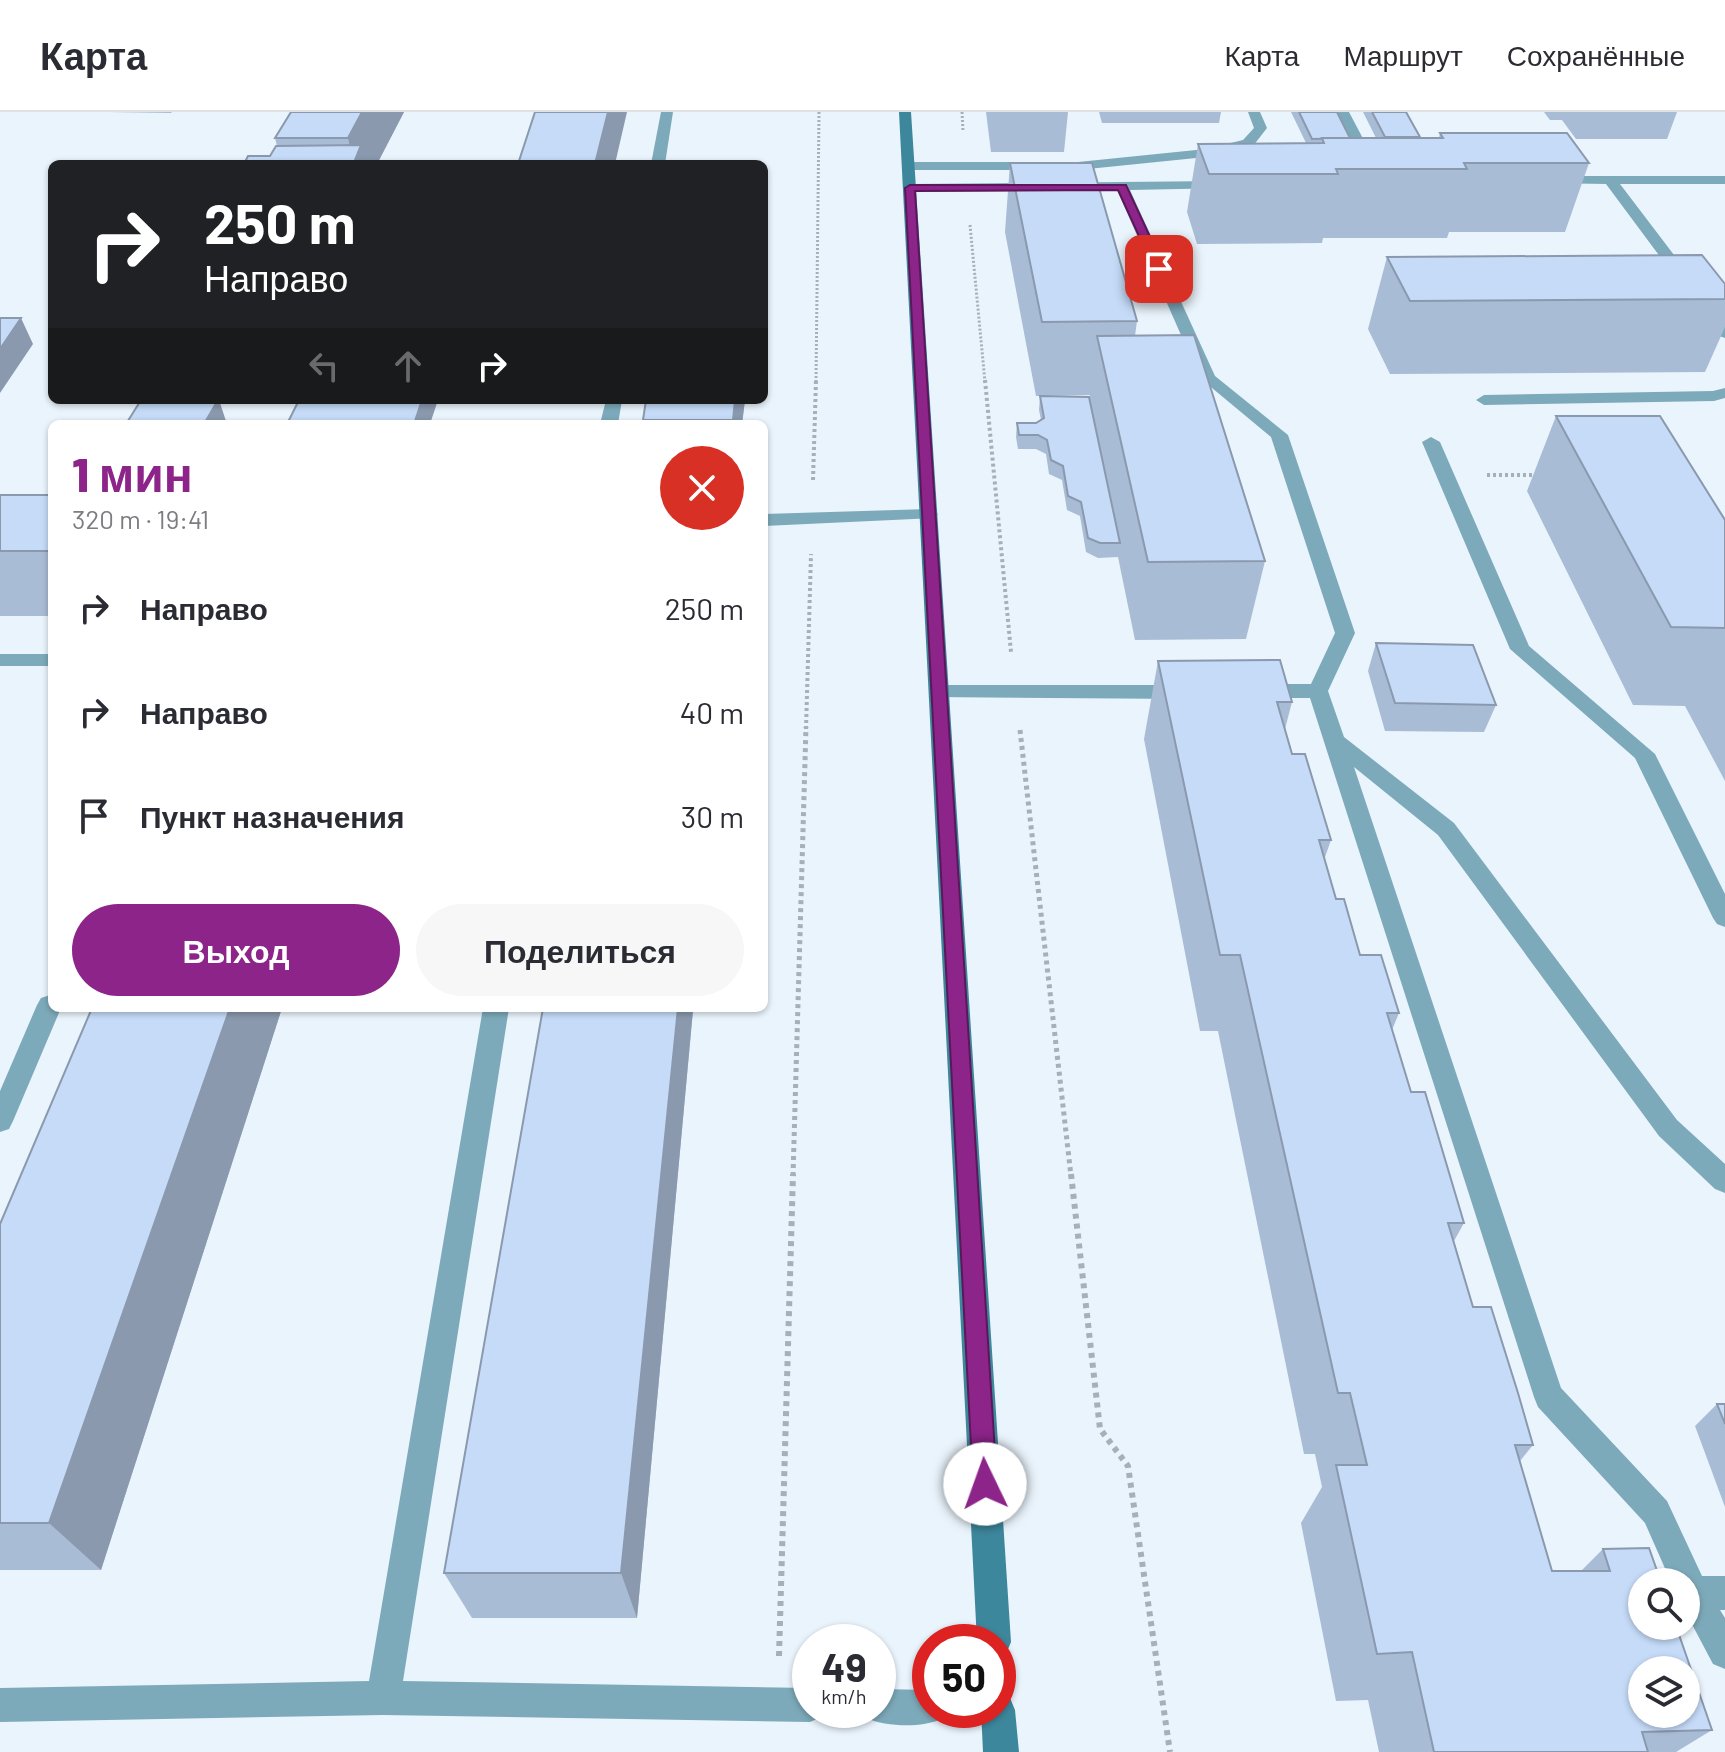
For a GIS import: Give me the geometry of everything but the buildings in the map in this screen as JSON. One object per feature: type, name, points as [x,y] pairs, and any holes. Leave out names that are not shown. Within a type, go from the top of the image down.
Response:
[{"type":"main road","points":[[905,112],[993,1624]]},
{"type":"main road","points":[[999,1728],[1001,1752]]},
{"type":"lane","points":[[659,160],[667,112]]},
{"type":"lane","points":[[909,166],[1078,166],[1206,153],[1248,143],[1261,128],[1254,112]]},
{"type":"lane","points":[[1343,112],[1372,169],[1373,182]]},
{"type":"lane","points":[[1667,166],[1677,180]]},
{"type":"lane","points":[[1610,180],[1725,333]]},
{"type":"lane","points":[[1531,181],[1725,180]]},
{"type":"lane","points":[[910,188],[1232,184]]},
{"type":"lane","points":[[1122,187],[1208,378],[1279,435],[1345,633],[1318,691],[1337,741],[1549,1397],[1656,1512],[1709,1593],[1725,1652]]},
{"type":"lane","points":[[1484,400],[1721,399]]},
{"type":"lane","points":[[1431,442],[1520,649],[1644,754],[1725,918]]},
{"type":"lane","points":[[768,520],[929,514]]},
{"type":"lane","points":[[0,660],[48,660]]},
{"type":"lane","points":[[939,692],[1207,691]]},
{"type":"lane","points":[[1239,691],[1318,691]]},
{"type":"lane","points":[[1337,741],[1446,829],[1668,1128],[1725,1181]]},
{"type":"lane","points":[[0,1121],[48,1010]]},
{"type":"lane","points":[[383,1698],[495,1012]]},
{"type":"lane","points":[[0,1705],[383,1698],[792,1705]]},
{"type":"path","points":[[795,1624],[819,112]]},
{"type":"path","points":[[962,112],[964,166]]},
{"type":"path","points":[[966,188],[1015,692],[1100,1429],[1128,1466],[1170,1752]]},
{"type":"path","points":[[1446,476],[1542,475]]},
{"type":"route","points":[[985,1484],[910,188],[1122,187],[1159,269]]}]
